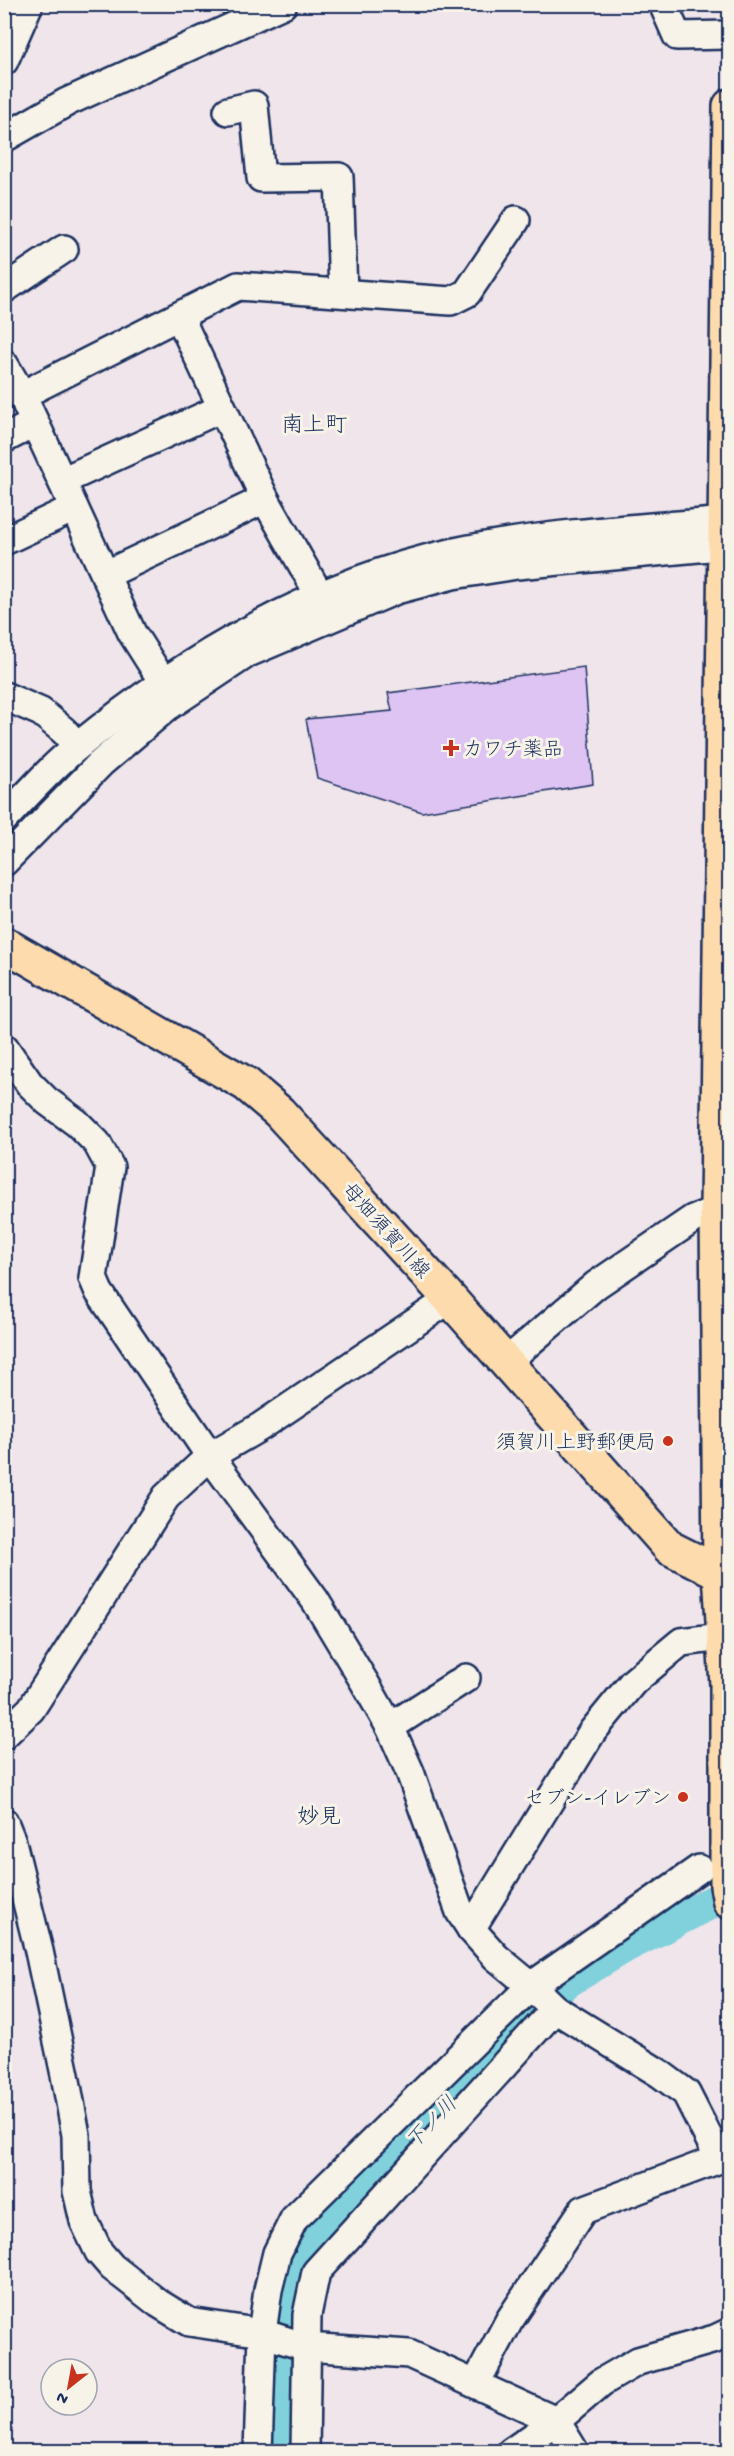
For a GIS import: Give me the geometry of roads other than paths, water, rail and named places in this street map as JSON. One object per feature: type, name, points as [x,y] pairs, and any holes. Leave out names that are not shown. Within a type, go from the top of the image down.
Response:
[{"type":"main road","points":[[729,106],[724,1023],[717,1210],[723,1362],[720,1573],[722,1637],[728,1688],[729,1891]]},
{"type":"main road","name":"母畑須賀川線","points":[[4,944],[246,1084],[279,1112],[450,1299],[670,1548],[720,1573]]},
{"type":"street","points":[[4,61],[29,4]]},
{"type":"street","points":[[8,129],[67,102],[238,13],[283,4]]},
{"type":"street","points":[[663,4],[677,36],[729,35]]},
{"type":"street","points":[[228,111],[254,105],[261,178],[339,177],[342,293]]},
{"type":"street","points":[[22,395],[238,286],[451,301],[467,293],[516,220]]},
{"type":"street","points":[[4,289],[64,249]]},
{"type":"street","points":[[179,316],[265,499],[320,596]]},
{"type":"street","points":[[4,364],[22,395],[132,633],[163,682]]},
{"type":"street","points":[[62,481],[222,408]]},
{"type":"street","points":[[4,439],[35,423]]},
{"type":"street","points":[[105,575],[265,499]]},
{"type":"street","points":[[4,541],[74,508]]},
{"type":"street","points":[[4,819],[77,747],[163,682],[245,631],[320,596],[390,571],[454,552],[556,535],[728,533]]},
{"type":"street","points":[[4,862],[101,763],[159,714],[248,653],[396,590],[453,575],[728,533]]},
{"type":"street","points":[[4,696],[41,712],[64,731],[77,747]]},
{"type":"street","points":[[4,853],[28,836]]},
{"type":"street","points":[[4,1047],[29,1083],[97,1143],[110,1167],[93,1278],[99,1292],[210,1456],[315,1599],[390,1727],[410,1772],[460,1912],[471,1929],[496,1957],[555,2009],[598,2034],[686,2093],[724,2156],[584,2210],[509,2321],[476,2383]]},
{"type":"street","points":[[506,1362],[596,1285],[693,1219],[717,1210]]},
{"type":"street","points":[[4,1735],[31,1709],[166,1497],[210,1456],[260,1427],[450,1299]]},
{"type":"street","points":[[471,1929],[592,1732],[633,1682],[681,1642],[722,1637]]},
{"type":"street","points":[[390,1727],[466,1678]]},
{"type":"street","points":[[4,1822],[12,1842],[39,1951],[63,2064],[76,2135],[77,2191],[84,2221],[91,2239],[111,2267],[158,2303],[189,2322],[262,2333],[306,2347],[409,2354],[556,2421],[574,2451]]},
{"type":"street","points":[[258,2451],[262,2333],[277,2253],[294,2219],[531,1986],[699,1869]]},
{"type":"street","points":[[305,2451],[307,2315],[316,2272],[555,2009]]},
{"type":"street","points":[[511,2451],[556,2421],[602,2382],[638,2361],[716,2339],[729,2332]]},
{"type":"waterway","name":"下ノ川","points":[[285,2452],[286,2365],[290,2309],[296,2286],[315,2244],[407,2144],[566,1982],[624,1947],[730,1893]]},
{"type":"place","name":"カワチ薬品","points":[[451,748]]},
{"type":"place","name":"須賀川上野郵便局","points":[[668,1441]]},
{"type":"place","name":"セブン-イレブン","points":[[683,1797]]},
{"type":"district","name":"南上町","points":[[314,423]]},
{"type":"district","name":"妙見","points":[[319,1815]]}]
